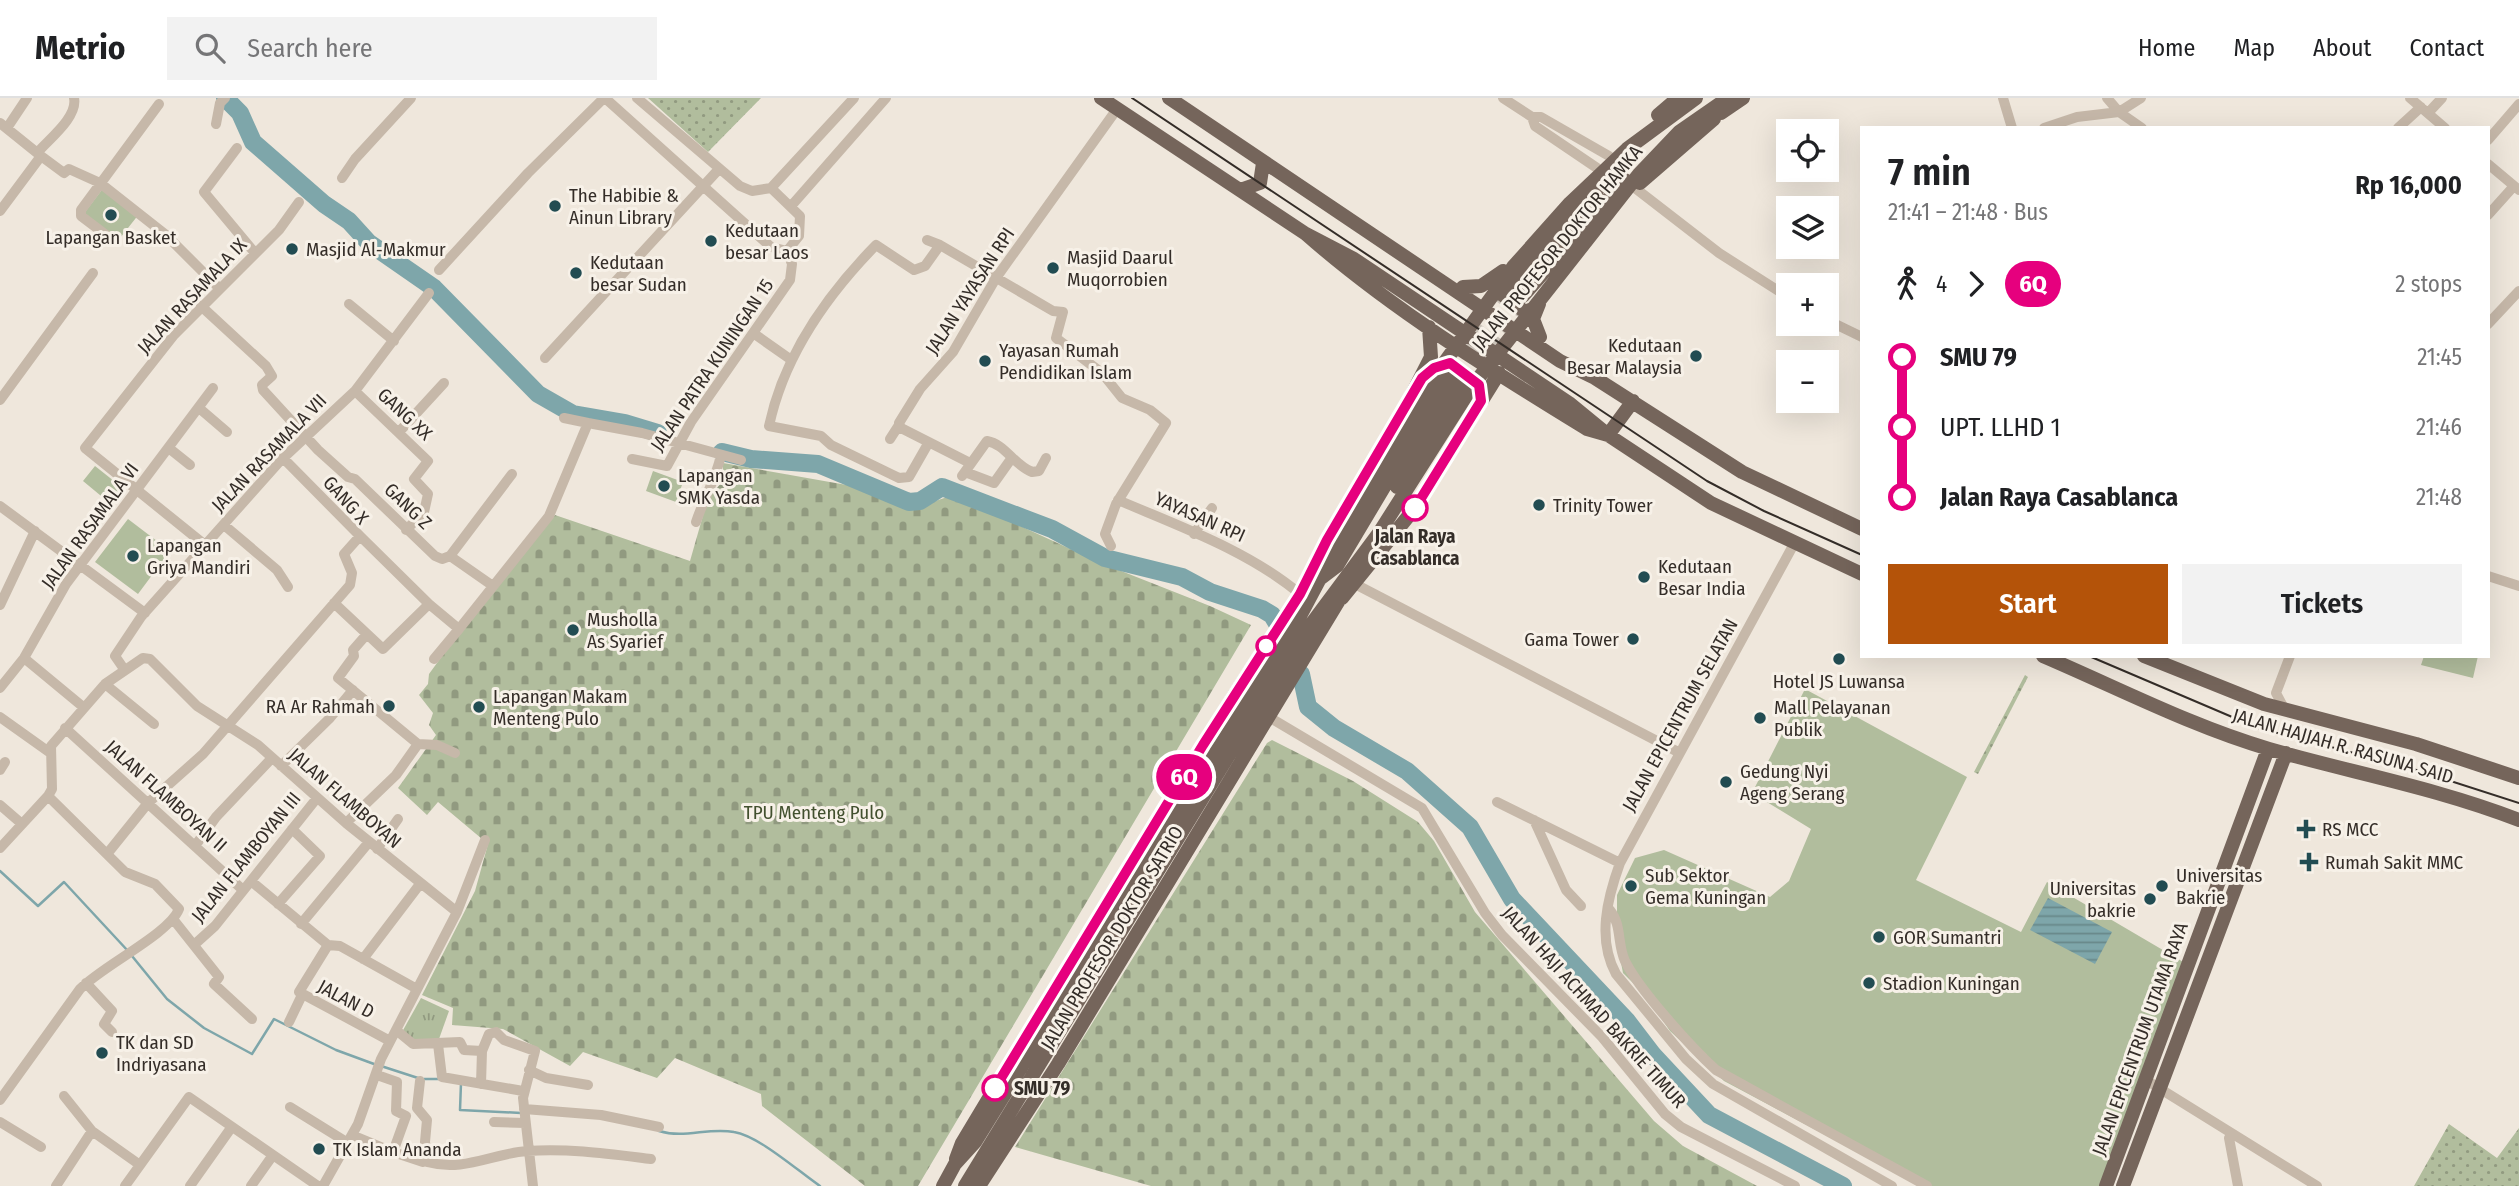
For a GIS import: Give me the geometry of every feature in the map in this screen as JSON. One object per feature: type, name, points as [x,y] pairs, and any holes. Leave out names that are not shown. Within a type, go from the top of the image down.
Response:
[{"type":"main road","points":[[1101,98],[1306,234],[1353,259],[1569,403],[1608,435],[1711,503],[1860,573]]},
{"type":"main road","points":[[1169,98],[1560,361],[1633,401],[1742,472],[1860,528]]},
{"type":"main road","points":[[1463,287],[1481,286],[1503,271],[1609,156],[1679,98]]},
{"type":"main road","points":[[1679,98],[1518,292],[1639,166],[1656,152],[1714,119]]},
{"type":"main road","name":"JALAN PROFESOR DOKTOR HAMKA","points":[[965,1186],[988,1133],[1299,618],[1357,509],[1439,370],[1513,267],[1570,203],[1627,149],[1696,98]]},
{"type":"main road","name":"JALAN PROFESOR DOKTOR HAMKA","points":[[956,1164],[988,1133],[1298,642],[1379,533],[1473,385],[1639,174],[1679,132],[1728,98]]},
{"type":"main road","points":[[1503,271],[1500,293],[1525,312],[1533,310],[1635,188],[1714,119],[1743,98]]},
{"type":"main road","points":[[1240,190],[1260,183],[1263,163]]},
{"type":"main road","points":[[1306,234],[1332,259],[1429,327],[1587,429],[1608,435]]},
{"type":"main road","points":[[1377,240],[1403,248],[1580,363],[1595,378]]},
{"type":"main road","points":[[1539,303],[1533,319],[1540,337]]},
{"type":"main road","points":[[1300,594],[1327,540],[1422,378],[1431,357],[1429,327]]},
{"type":"main road","points":[[1422,378],[1434,368],[1450,363],[1479,385],[1481,401]]},
{"type":"main road","points":[[1342,598],[1415,508],[1499,373]]},
{"type":"main road","name":"JALAN PROFESOR DOKTOR SATRIO","points":[[956,1164],[962,1143],[1203,745],[1300,594],[1337,566],[1457,377],[1359,553],[1342,598],[1058,1064],[979,1186]]},
{"type":"main road","points":[[1608,435],[1633,401]]},
{"type":"main road","name":"JALAN HAJJAH R. RASUNA SAID","points":[[2048,658],[2204,726],[2268,748],[2413,784],[2519,820]]},
{"type":"main road","name":"JALAN HAJJAH R. RASUNA SAID","points":[[2149,658],[2264,704],[2416,744],[2519,778]]},
{"type":"main road","name":"JALAN EPICENTRUM UTAMA RAYA","points":[[2106,1186],[2268,748]]},
{"type":"main road","name":"JALAN EPICENTRUM UTAMA RAYA","points":[[2123,1186],[2286,753]]},
{"type":"main road","points":[[2257,781],[2273,788]]},
{"type":"main road","points":[[943,1186],[956,1164]]},
{"type":"street","points":[[27,98],[4,125],[64,173],[69,169],[78,176],[100,183],[166,235],[219,288]]},
{"type":"street","points":[[0,211],[69,116],[75,103],[74,98]]},
{"type":"street","points":[[342,178],[355,159],[411,98]]},
{"type":"street","points":[[439,270],[528,173],[604,98],[771,247],[786,251],[799,236],[802,225],[800,216],[792,205],[771,188]]},
{"type":"street","points":[[637,98],[719,169],[746,189],[760,191],[771,188],[854,98]]},
{"type":"street","points":[[792,205],[886,98]]},
{"type":"street","points":[[1503,98],[1532,117],[1541,117],[1609,156]]},
{"type":"street","points":[[2003,98],[2011,126]]},
{"type":"street","points":[[2107,98],[2119,112],[2139,126]]},
{"type":"street","points":[[2050,126],[2082,116],[2119,112],[2141,98]]},
{"type":"street","points":[[2410,98],[2443,126]]},
{"type":"street","points":[[2401,126],[2442,98]]},
{"type":"street","points":[[216,124],[223,100]]},
{"type":"street","points":[[110,238],[80,214],[159,104]]},
{"type":"street","points":[[2490,138],[2519,104]]},
{"type":"street","name":"JALAN YAYASAN RPI","points":[[890,439],[914,397],[953,352],[996,278],[1117,109]]},
{"type":"street","points":[[1532,117],[1535,126],[1597,168]]},
{"type":"street","points":[[237,148],[204,192],[256,253]]},
{"type":"street","points":[[2490,166],[2516,188],[2490,213]]},
{"type":"street","points":[[545,358],[719,169]]},
{"type":"street","points":[[1635,188],[1719,253],[1776,289]]},
{"type":"street","name":"JALAN RASAMALA IX","points":[[136,490],[85,448],[174,335],[279,230],[299,202]]},
{"type":"street","points":[[927,240],[1053,311],[1063,312],[1056,338],[1102,373],[1122,398],[1150,410],[1166,423],[1118,500],[1105,534],[1111,546]]},
{"type":"street","points":[[929,442],[911,475],[900,478],[831,445],[821,436],[769,426],[790,359],[846,275],[876,246],[914,270],[925,266],[940,245]]},
{"type":"street","name":"JALAN PATRA KUNINGAN 15","points":[[632,459],[667,467],[753,332],[790,280],[792,264],[786,251]]},
{"type":"street","points":[[0,400],[93,273]]},
{"type":"street","points":[[2490,322],[2519,291]]},
{"type":"street","name":"JALAN RASAMALA VII","points":[[124,669],[116,656],[118,647],[145,613],[283,458],[355,391],[429,293]]},
{"type":"street","points":[[348,304],[394,341]]},
{"type":"street","points":[[201,306],[272,373],[262,385],[263,390],[305,437]]},
{"type":"street","points":[[1839,326],[1860,336]]},
{"type":"street","points":[[753,332],[790,359]]},
{"type":"street","points":[[399,432],[444,383]]},
{"type":"street","name":"JALAN RASAMALA VI","points":[[0,688],[24,658],[80,564],[170,449],[213,388]]},
{"type":"street","name":"GANG XX","points":[[355,391],[428,461],[414,479],[428,494],[426,508],[406,530]]},
{"type":"street","points":[[199,408],[228,432]]},
{"type":"street","points":[[564,418],[682,440],[741,460]]},
{"type":"street","points":[[434,659],[549,516],[588,423]]},
{"type":"street","points":[[899,425],[929,442],[966,470],[993,483],[1011,459]]},
{"type":"street","name":"GANG Z","points":[[305,437],[348,477],[355,479],[438,558],[450,556],[493,586]]},
{"type":"street","points":[[966,470],[982,444],[989,441],[1001,447],[1011,459],[1035,473],[1046,458]]},
{"type":"street","points":[[170,449],[190,465]]},
{"type":"street","points":[[696,522],[705,495],[718,475],[721,455]]},
{"type":"street","name":"GANG X","points":[[283,458],[360,536],[344,554],[343,558],[352,573],[350,585],[334,603]]},
{"type":"street","points":[[450,556],[512,474]]},
{"type":"street","points":[[136,490],[205,545]]},
{"type":"street","name":"YAYASAN RPI","points":[[1118,500],[1213,543],[1233,548],[1300,594]]},
{"type":"street","points":[[0,506],[145,613]]},
{"type":"street","points":[[1194,534],[1212,508]]},
{"type":"street","points":[[224,525],[277,570],[288,587]]},
{"type":"street","points":[[0,605],[35,531]]},
{"type":"street","points":[[360,536],[429,604],[459,629]]},
{"type":"street","name":"JALAN EPICENTRUM SELATAN","points":[[1604,931],[1610,910],[1610,891],[1620,863],[1795,542]]},
{"type":"street","points":[[2490,577],[2519,586]]},
{"type":"street","points":[[1355,584],[1679,753]]},
{"type":"street","points":[[107,854],[148,803],[204,754],[334,603],[383,649],[429,604]]},
{"type":"street","points":[[367,634],[353,650],[354,656],[338,678],[418,744],[437,745],[455,753]]},
{"type":"street","name":"JALAN FLAMBOYAN","points":[[49,752],[82,706],[124,669],[147,657],[197,706],[276,762],[346,823],[457,912]]},
{"type":"street","points":[[24,658],[82,706]]},
{"type":"street","points":[[2264,704],[2281,658]]},
{"type":"street","points":[[2285,710],[2276,692],[2289,658]]},
{"type":"street","points":[[105,684],[154,724]]},
{"type":"street","points":[[195,846],[216,817],[276,762],[330,719],[353,690]]},
{"type":"street","points":[[0,717],[49,752],[52,779],[47,796],[0,848]]},
{"type":"street","name":"JALAN HAJI ACHMAD BAKRIE TIMUR","points":[[1269,717],[1422,808],[1491,922],[1602,1037],[1665,1114],[1692,1133],[1796,1186]]},
{"type":"street","name":"JALAN FLAMBOYAN II","points":[[65,728],[195,846],[247,886],[278,904],[328,945],[340,946],[417,989]]},
{"type":"street","points":[[346,823],[396,775],[418,744]]},
{"type":"street","points":[[2,1094],[68,1002],[86,983],[173,919],[178,906],[160,887],[134,878],[47,796]]},
{"type":"street","name":"JALAN FLAMBOYAN III","points":[[173,919],[195,944],[215,926],[317,798]]},
{"type":"street","points":[[1497,802],[1620,863]]},
{"type":"street","points":[[2,809],[22,824]]},
{"type":"street","points":[[301,924],[398,819]]},
{"type":"street","points":[[1534,820],[1566,890],[1581,906]]},
{"type":"street","points":[[278,904],[320,856],[292,829]]},
{"type":"street","points":[[125,1186],[189,1097],[231,1128],[321,1186],[350,1139],[393,1035],[457,912],[485,840]]},
{"type":"street","points":[[363,959],[420,884]]},
{"type":"street","points":[[1610,910],[1616,918],[1619,946],[1627,965],[1695,1051],[1729,1078],[1927,1186]]},
{"type":"street","points":[[1618,930],[1604,931],[1608,959],[1616,974],[1699,1072],[1734,1099],[1892,1186]]},
{"type":"street","points":[[195,944],[219,977],[214,984],[252,1019]]},
{"type":"street","name":"JALAN D","points":[[328,945],[299,988],[302,995],[414,1044],[460,1042],[464,1050],[482,1051]]},
{"type":"street","points":[[86,983],[112,1011],[104,1024],[112,1032]]},
{"type":"street","points":[[289,1022],[302,995]]},
{"type":"street","points":[[481,1084],[482,1051],[489,1034],[496,1032],[504,1040],[535,1051],[523,1091],[527,1151],[533,1186]]},
{"type":"street","points":[[1674,1045],[1684,1037]]},
{"type":"street","points":[[438,1044],[442,1077],[523,1091]]},
{"type":"street","points":[[379,1068],[397,1082],[420,1085],[417,1108],[427,1120],[427,1162]]},
{"type":"street","points":[[529,1070],[546,1078],[589,1086]]},
{"type":"street","points":[[2146,1080],[2318,1186]]},
{"type":"street","points":[[393,1152],[406,1116],[396,1111],[397,1082]]},
{"type":"street","points":[[64,1096],[92,1130],[140,1165]]},
{"type":"street","points":[[290,1107],[350,1139],[427,1162],[454,1167],[527,1151],[586,1151],[651,1159]]},
{"type":"street","points":[[494,1122],[524,1115],[601,1115],[659,1127]]},
{"type":"street","points":[[0,1122],[41,1147]]},
{"type":"street","points":[[190,1186],[231,1128]]},
{"type":"street","points":[[56,1186],[92,1130]]},
{"type":"street","points":[[2229,1138],[2238,1186]]},
{"type":"street","points":[[251,1186],[273,1155]]},
{"type":"green space","points":[[648,98],[761,98],[708,152]]},
{"type":"green space","name":"Lapangan Basket","points":[[104,187],[139,214],[117,242],[82,216]]},
{"type":"green space","name":"TPU Menteng Pulo","points":[[723,463],[858,487],[912,509],[953,495],[1101,563],[1251,625],[918,1186],[865,1186],[762,1106],[761,1094],[675,1058],[657,1078],[583,1052],[570,1066],[503,1029],[452,1025],[453,1008],[422,995],[475,891],[488,844],[438,802],[427,815],[398,788],[436,735],[429,725],[433,713],[419,695],[428,684],[429,674],[493,586],[555,515],[690,561],[708,498],[723,481]]},
{"type":"green space","points":[[95,466],[124,489],[112,505],[83,481]]},
{"type":"green space","name":"Lapangan SMK Yasda","points":[[653,471],[683,482],[676,502],[646,491]]},
{"type":"green space","name":"Lapangan Griya Mandiri","points":[[128,519],[170,551],[138,594],[95,562]]},
{"type":"green space","points":[[2423,658],[2478,658],[2473,678],[2421,665]]},
{"type":"green space","points":[[2025,675],[2028,677],[1978,774],[1974,772]]},
{"type":"green space","name":"GOR Sumantri","points":[[1805,689],[1967,777],[1916,880],[2021,932],[2047,882],[2185,963],[2102,1186],[1921,1186],[1724,1081],[1670,1031],[1645,995],[1623,973],[1617,942],[1617,895],[1635,858],[1664,850],[1770,897],[1789,881],[1811,829],[1752,793]]},
{"type":"green space","points":[[1272,740],[1353,781],[1418,822],[1434,841],[1475,912],[1654,1121],[1683,1146],[1757,1186],[1151,1186],[1015,1147],[1267,743]]},
{"type":"green space","points":[[421,998],[449,1011],[439,1039],[419,1044],[402,1032]]},
{"type":"green space","points":[[2449,1124],[2497,1158],[2519,1128],[2519,1186],[2414,1186]]},
{"type":"water","points":[[2048,898],[2112,932],[2095,964],[2030,930]]},
{"type":"waterway","points":[[225,98],[240,113],[253,142],[324,204],[349,221],[369,243],[434,288],[538,394],[573,414],[625,423],[658,433]]},
{"type":"waterway","points":[[722,452],[751,459],[818,464],[909,502],[920,501],[942,487],[1052,529],[1105,558],[1182,577],[1210,592],[1262,609],[1272,615],[1278,625]]},
{"type":"waterway","points":[[1301,674],[1308,707],[1334,728],[1407,771],[1470,827],[1512,899],[1627,1021],[1653,1055],[1709,1115],[1843,1186]]},
{"type":"waterway","points":[[0,871],[38,906],[64,882],[128,951]]},
{"type":"waterway","points":[[132,956],[167,999],[204,1028],[252,1054],[274,1019],[336,1050],[374,1064]]},
{"type":"waterway","points":[[381,1066],[418,1078]]},
{"type":"waterway","points":[[424,1079],[438,1079]]},
{"type":"waterway","points":[[461,1083],[460,1110],[521,1113]]},
{"type":"waterway","points":[[659,1131],[678,1134],[724,1131],[744,1135],[766,1147],[820,1186]]},
{"type":"tunnel","points":[[1452,373],[1512,289]]},
{"type":"tunnel","points":[[1462,380],[1523,297]]},
{"type":"tram line","points":[[1132,98],[1707,481],[1764,511],[1860,554]]},
{"type":"tram line","points":[[2094,658],[2258,728],[2404,766],[2519,803]]},
{"type":"bus line","name":"6Q","points":[[995,1088],[1203,745],[1300,594],[1327,540],[1422,378],[1434,368],[1450,363],[1479,385],[1481,401],[1415,508]]},
{"type":"place","name":"The Habibie & Ainun Library","points":[[555,206]]},
{"type":"place","name":"Lapangan Basket","points":[[111,215]]},
{"type":"place","name":"Kedutaan besar Laos","points":[[711,241]]},
{"type":"place","name":"Masjid Al-Makmur","points":[[292,249]]},
{"type":"place","name":"Masjid Daarul Muqorrobien","points":[[1053,268]]},
{"type":"place","name":"Kedutaan besar Sudan","points":[[576,273]]},
{"type":"place","name":"Kedutaan Besar Malaysia","points":[[1696,356]]},
{"type":"place","name":"Yayasan Rumah Pendidikan Islam","points":[[985,361]]},
{"type":"place","name":"Lapangan SMK Yasda","points":[[664,486]]},
{"type":"place","name":"Trinity Tower","points":[[1539,505]]},
{"type":"place","name":"Jalan Raya Casablanca","points":[[1415,508]]},
{"type":"place","name":"Lapangan Griya Mandiri","points":[[133,556]]},
{"type":"place","name":"Kedutaan Besar India","points":[[1644,577]]},
{"type":"place","name":"Musholla As Syarief","points":[[573,630]]},
{"type":"place","name":"Gama Tower","points":[[1633,639]]},
{"type":"place","name":"Hotel JS Luwansa","points":[[1839,659]]},
{"type":"place","name":"RA Ar Rahmah","points":[[389,706]]},
{"type":"place","name":"Lapangan Makam Menteng Pulo","points":[[479,707]]},
{"type":"place","name":"Mall Pelayanan Publik","points":[[1760,718]]},
{"type":"place","name":"Gedung Nyi Ageng Serang","points":[[1726,782]]},
{"type":"place","name":"RS MCC","points":[[2306,829]]},
{"type":"place","name":"Rumah Sakit MMC","points":[[2309,862]]},
{"type":"place","name":"Sub Sektor Gema Kuningan","points":[[1631,886]]},
{"type":"place","name":"Universitas Bakrie","points":[[2162,886]]},
{"type":"place","name":"Universitas bakrie","points":[[2150,899]]},
{"type":"place","name":"GOR Sumantri","points":[[1879,937]]},
{"type":"place","name":"Stadion Kuningan","points":[[1869,983]]},
{"type":"place","name":"TK dan SD Indriyasana","points":[[102,1053]]},
{"type":"place","name":"SMU 79","points":[[995,1088]]},
{"type":"place","name":"TK Islam Ananda","points":[[319,1149]]}]
